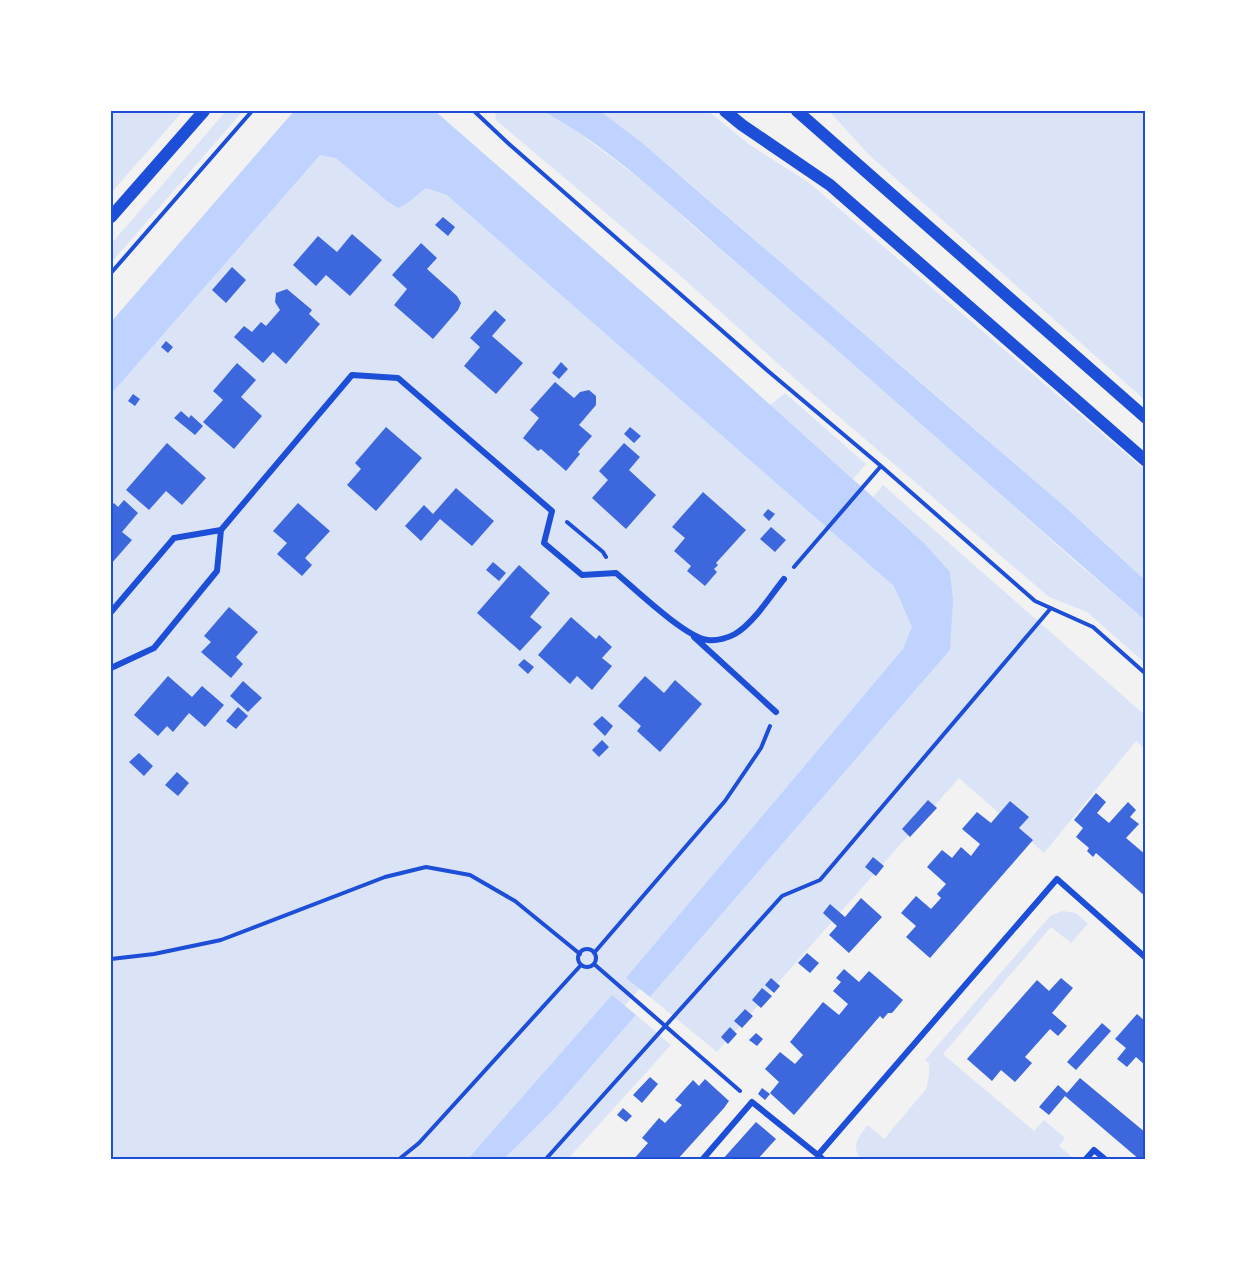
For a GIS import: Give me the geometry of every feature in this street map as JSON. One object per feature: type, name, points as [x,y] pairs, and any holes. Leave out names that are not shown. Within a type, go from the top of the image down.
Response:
[{"type":"main road","points":[[111,217],[204,111]]},
{"type":"main road","points":[[725,111],[830,185],[1146,461]]},
{"type":"main road","points":[[796,111],[1146,418]]},
{"type":"street","points":[[111,668],[154,648],[217,571],[221,530],[351,375],[398,378],[552,511],[544,543],[582,575],[616,573],[691,634],[776,712]]},
{"type":"street","points":[[111,612],[174,538],[221,530]]},
{"type":"street","points":[[691,634],[708,640],[722,639],[735,634],[746,626],[784,579]]},
{"type":"street","points":[[818,1155],[1057,879],[1146,958]]},
{"type":"street","points":[[702,1160],[752,1102],[824,1160]]},
{"type":"street","points":[[1085,1160],[1094,1150],[1106,1160]]},
{"type":"path","points":[[111,273],[252,111]]},
{"type":"path","points":[[474,111],[768,371],[1035,601],[1093,627],[1146,674]]},
{"type":"path","points":[[784,579],[881,466]]},
{"type":"path","points":[[552,511],[603,552],[616,573]]},
{"type":"path","points":[[545,1160],[782,896],[820,880],[1051,608]]},
{"type":"path","points":[[594,953],[725,801],[761,748],[776,712]]},
{"type":"path","points":[[111,959],[154,954],[222,940],[385,877],[426,867],[470,875],[479,880],[516,901],[580,954]]},
{"type":"path","points":[[581,965],[580,954],[586,950],[594,953]]},
{"type":"path","points":[[581,965],[590,967],[594,964],[596,958],[594,953]]},
{"type":"path","points":[[594,964],[752,1102]]},
{"type":"path","points":[[398,1160],[419,1143],[581,965]]},
{"type":"shaded area","points":[[114,111],[183,111],[111,193],[111,114]]},
{"type":"shaded area","points":[[226,111],[243,111],[111,263],[111,244]]},
{"type":"shaded area","points":[[358,111],[924,543],[873,497],[883,485],[1146,716],[1146,750],[1136,741],[1044,853],[959,778],[717,1052],[650,997],[950,650],[949,647],[485,1160],[111,1160],[111,359]]},
{"type":"shaded area","points":[[495,111],[543,111],[567,124],[657,192],[695,228],[853,362],[1070,557],[1146,621],[1146,664],[1087,612],[1049,597],[803,386],[685,280],[496,120]]},
{"type":"shaded area","points":[[600,111],[708,111],[750,145],[808,182],[1146,471],[1146,581],[932,392],[677,173]]},
{"type":"shaded area","points":[[829,111],[1146,111],[1146,401],[868,154]]},
{"type":"shaded area","points":[[785,393],[866,464],[853,479],[770,405]]},
{"type":"shaded area","points":[[1062,911],[1076,913],[1088,924],[1071,943],[1051,927],[943,1054],[1034,1131],[1044,1120],[1065,1138],[1059,1146],[1073,1158],[1072,1160],[862,1160],[856,1151],[856,1146],[864,1129],[868,1125],[884,1139],[926,1089],[929,1063],[925,1060],[1050,916]]},
{"type":"shaded area","points":[[636,1015],[671,1045],[567,1160],[503,1160],[556,1107]]},
{"type":"water","points":[[294,111],[435,111],[718,358],[924,543],[950,572],[953,600],[950,650],[650,997],[626,978],[903,649],[912,627],[894,586],[447,195],[426,188],[398,208],[336,158],[320,155],[111,394],[111,322]]},
{"type":"water","points":[[543,111],[600,111],[641,142],[1065,507],[1146,581],[1146,621],[645,183],[595,144]]},
{"type":"water","points":[[612,995],[636,1015],[556,1107],[503,1160],[467,1160]]},
{"type":"building","points":[[443,217],[455,227],[448,236],[435,225]]},
{"type":"building","points":[[352,234],[382,260],[350,296],[326,275],[316,286],[293,265],[318,236],[337,252]]},
{"type":"building","points":[[421,243],[437,258],[427,269],[457,296],[461,303],[458,310],[433,339],[394,305],[407,289],[392,275]]},
{"type":"building","points":[[232,267],[246,280],[226,303],[212,290]]},
{"type":"building","points":[[287,289],[312,310],[309,314],[320,324],[286,364],[273,352],[263,363],[234,337],[244,326],[252,332],[261,322],[266,326],[280,310],[275,302],[276,293]]},
{"type":"building","points":[[495,310],[506,320],[492,336],[523,363],[496,394],[464,366],[480,347],[470,338]]},
{"type":"building","points":[[166,341],[173,347],[168,353],[161,347]]},
{"type":"building","points":[[561,362],[568,369],[559,379],[552,373]]},
{"type":"building","points":[[237,363],[256,380],[241,397],[262,416],[234,449],[203,422],[223,400],[213,391]]},
{"type":"building","points":[[555,382],[574,398],[580,392],[589,390],[596,396],[596,405],[579,425],[592,436],[566,471],[541,449],[538,451],[523,438],[539,418],[530,410]]},
{"type":"building","points":[[133,394],[140,399],[135,406],[128,401]]},
{"type":"building","points":[[181,411],[189,418],[191,415],[203,426],[195,435],[174,418]]},
{"type":"building","points":[[386,427],[422,458],[376,511],[347,485],[361,469],[355,463]]},
{"type":"building","points":[[630,427],[641,436],[634,443],[624,434]]},
{"type":"building","points":[[167,443],[206,478],[182,505],[166,491],[149,510],[126,490]]},
{"type":"building","points":[[624,443],[640,457],[629,470],[656,495],[626,529],[592,498],[608,480],[599,471]]},
{"type":"building","points":[[456,488],[494,521],[472,546],[440,519],[421,541],[405,526],[424,505],[433,514]]},
{"type":"building","points":[[703,492],[746,530],[716,563],[718,565],[714,569],[717,572],[705,586],[687,571],[691,566],[674,551],[685,538],[672,527]]},
{"type":"building","points":[[124,500],[138,513],[122,532],[132,540],[111,564],[111,506],[114,503],[118,507]]},
{"type":"building","points":[[298,503],[330,531],[305,558],[312,565],[302,576],[277,554],[287,543],[273,531]]},
{"type":"building","points":[[768,509],[775,514],[769,521],[763,515]]},
{"type":"building","points":[[771,527],[786,540],[775,552],[760,539]]},
{"type":"building","points":[[493,562],[506,573],[499,581],[486,570]]},
{"type":"building","points":[[519,565],[550,593],[530,617],[542,627],[520,651],[477,613]]},
{"type":"building","points":[[229,607],[258,632],[236,657],[243,664],[231,678],[201,652],[211,642],[204,636]]},
{"type":"building","points":[[571,617],[596,639],[599,635],[612,647],[602,658],[612,666],[592,690],[577,676],[570,684],[538,655]]},
{"type":"building","points":[[524,659],[534,667],[528,674],[518,665]]},
{"type":"building","points":[[168,676],[192,697],[202,686],[224,705],[205,727],[189,713],[173,732],[167,726],[158,736],[134,715]]},
{"type":"building","points":[[645,676],[664,693],[675,680],[702,704],[660,752],[637,731],[641,726],[618,706]]},
{"type":"building","points":[[243,681],[262,698],[248,712],[230,696]]},
{"type":"building","points":[[238,707],[248,716],[236,729],[226,721]]},
{"type":"building","points":[[602,716],[613,726],[605,736],[593,724]]},
{"type":"building","points":[[602,740],[609,747],[599,757],[592,750]]},
{"type":"building","points":[[139,753],[153,766],[144,776],[129,762]]},
{"type":"building","points":[[177,772],[189,783],[178,796],[165,785]]},
{"type":"building","points":[[1096,793],[1106,802],[1097,813],[1109,823],[1128,802],[1136,810],[1130,817],[1139,824],[1126,838],[1146,855],[1146,897],[1096,853],[1093,857],[1087,851],[1089,848],[1076,837],[1083,828],[1074,820]]},
{"type":"building","points":[[928,800],[937,808],[910,837],[902,829]]},
{"type":"building","points":[[1010,801],[1029,817],[1019,828],[1033,840],[930,958],[906,937],[916,926],[901,913],[916,896],[931,909],[941,898],[937,894],[946,884],[927,867],[942,850],[952,858],[961,847],[971,856],[980,844],[962,829],[977,812],[991,823]]},
{"type":"building","points":[[873,857],[884,866],[876,876],[865,867]]},
{"type":"building","points":[[861,898],[882,917],[849,953],[829,935],[837,926],[823,913],[830,904],[845,917]]},
{"type":"building","points":[[807,953],[819,963],[810,973],[798,963]]},
{"type":"building","points":[[844,969],[859,982],[869,971],[903,1000],[892,1013],[888,1013],[883,1019],[880,1016],[794,1115],[770,1093],[779,1082],[765,1069],[780,1052],[795,1064],[803,1055],[790,1042],[823,1002],[839,1015],[848,1004],[833,991],[841,982],[836,978]]},
{"type":"building","points":[[771,978],[780,986],[774,993],[765,985]]},
{"type":"building","points":[[1061,978],[1073,988],[1052,1013],[1067,1026],[1058,1036],[1050,1029],[1025,1057],[1032,1063],[1015,1082],[1001,1070],[992,1081],[967,1059],[1037,980],[1049,991]]},
{"type":"building","points":[[762,988],[772,996],[761,1008],[752,1000]]},
{"type":"building","points":[[745,1009],[753,1016],[742,1028],[734,1021]]},
{"type":"building","points":[[1137,1014],[1146,1022],[1146,1066],[1136,1057],[1127,1067],[1117,1059],[1126,1048],[1115,1039]]},
{"type":"building","points":[[1102,1023],[1111,1031],[1076,1070],[1067,1062]]},
{"type":"building","points":[[730,1027],[737,1034],[728,1044],[721,1037]]},
{"type":"building","points":[[756,1033],[763,1039],[757,1046],[749,1040]]},
{"type":"building","points":[[650,1077],[658,1084],[642,1103],[633,1095]]},
{"type":"building","points":[[1080,1078],[1146,1133],[1146,1160],[1140,1160],[1065,1096],[1049,1115],[1039,1107],[1058,1085],[1067,1093]]},
{"type":"building","points":[[705,1079],[729,1101],[724,1108],[677,1160],[633,1160],[648,1143],[642,1138],[659,1118],[665,1123],[682,1105],[675,1100],[693,1080],[699,1086]]},
{"type":"building","points":[[762,1088],[770,1094],[765,1100],[758,1094]]},
{"type":"building","points":[[623,1108],[632,1116],[626,1122],[617,1115]]},
{"type":"building","points":[[756,1122],[776,1139],[757,1160],[722,1160]]}]
